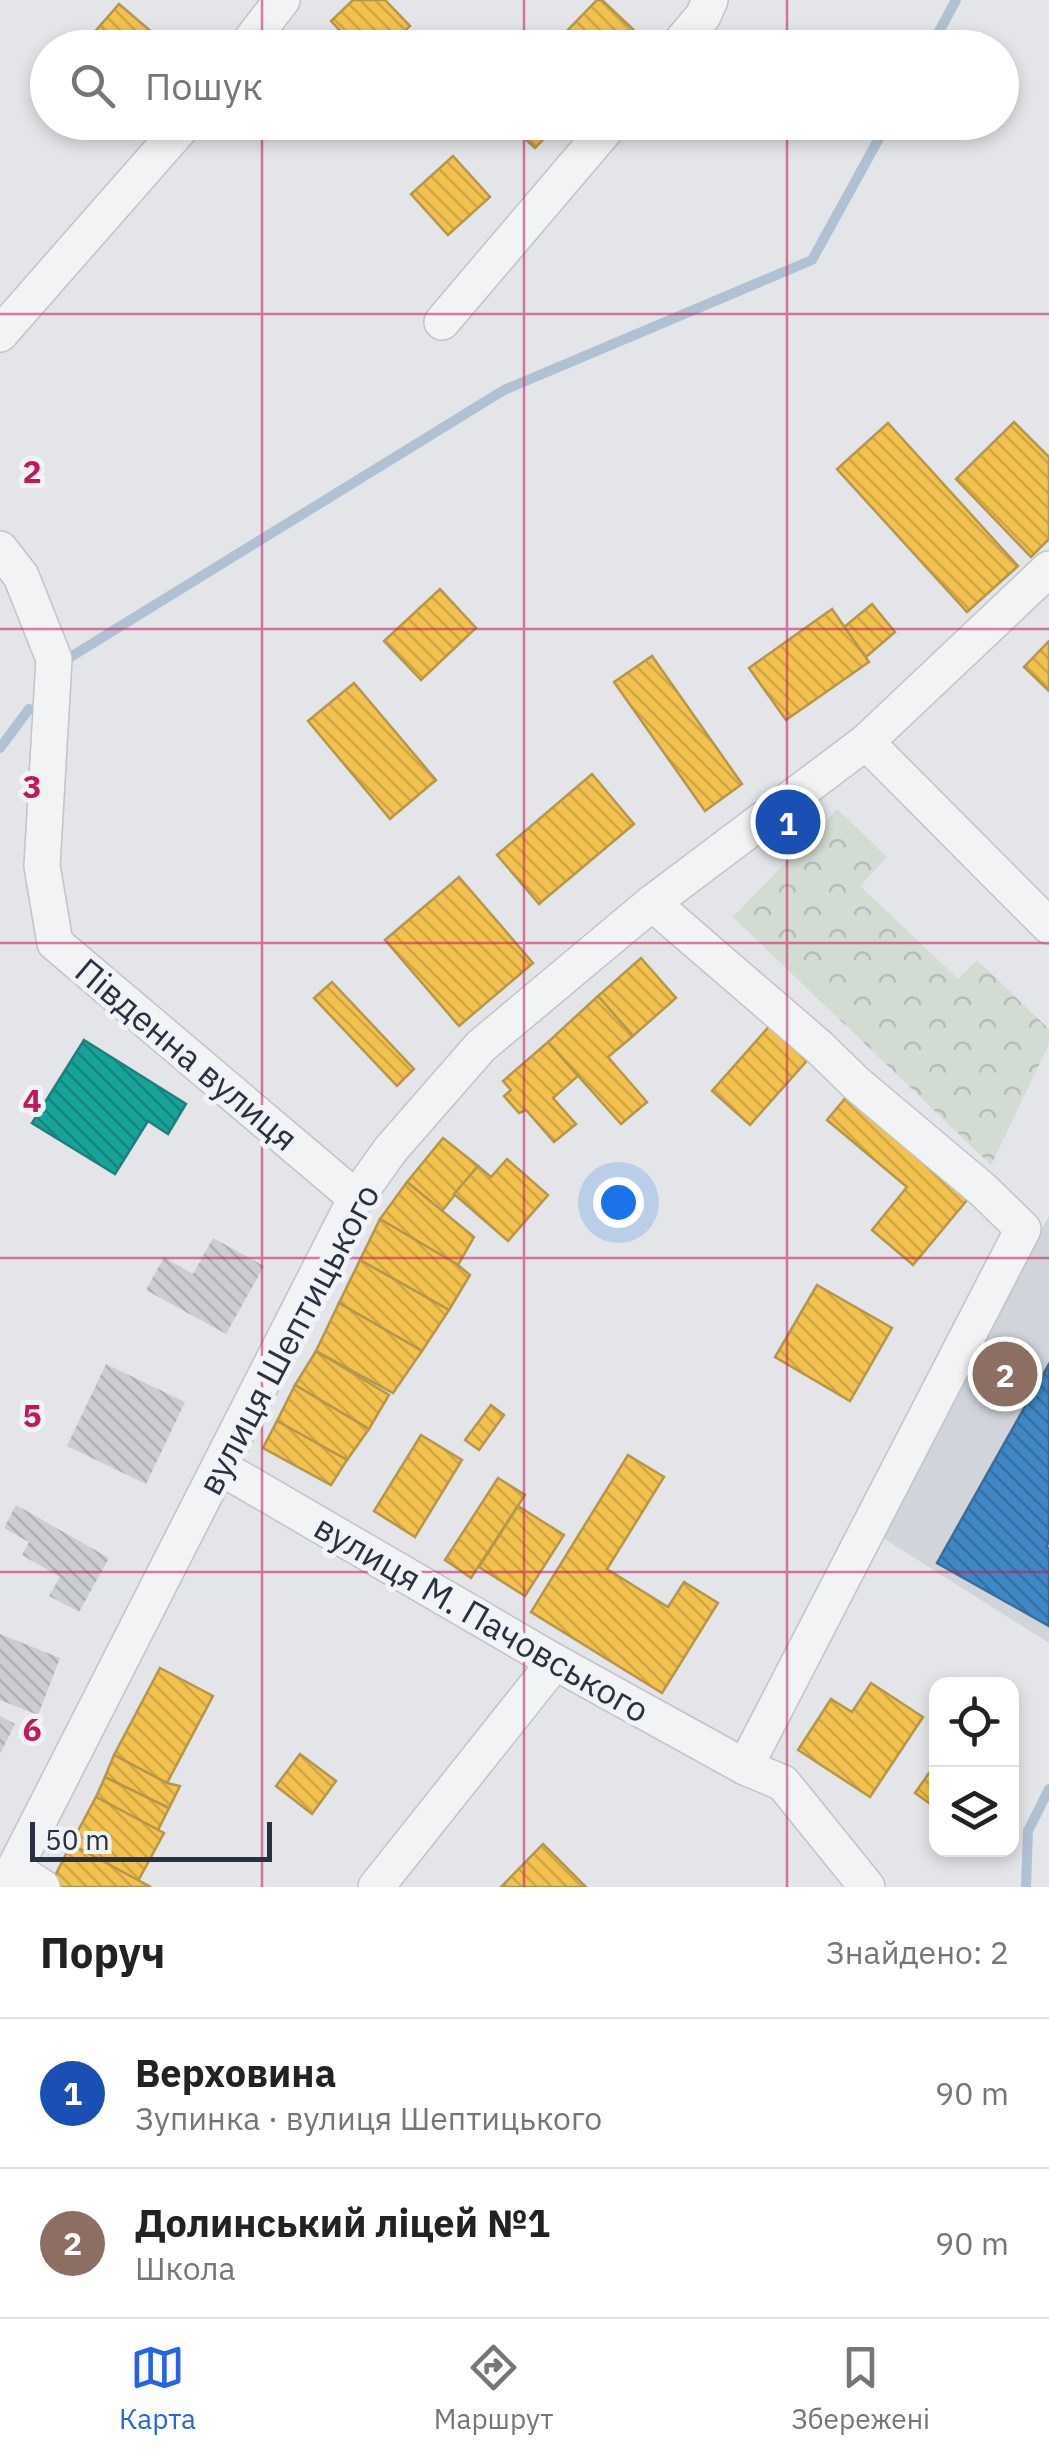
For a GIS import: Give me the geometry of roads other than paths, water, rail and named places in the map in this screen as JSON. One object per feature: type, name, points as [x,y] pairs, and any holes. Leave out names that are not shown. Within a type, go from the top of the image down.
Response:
[{"type":"street","points":[[259,30],[282,0]]},
{"type":"street","points":[[684,30],[695,5]]},
{"type":"street","points":[[0,334],[170,140]]},
{"type":"street","points":[[442,322],[597,140]]},
{"type":"street","name":"Південна вулиця","points":[[0,549],[21,576],[54,659],[42,866],[55,943],[356,1198]]},
{"type":"street","name":"вулиця Шептицького","points":[[20,1881],[220,1467],[356,1198],[391,1148],[481,1046],[652,903],[866,742],[1049,568]]},
{"type":"street","points":[[866,742],[1049,926]]},
{"type":"street","points":[[652,903],[1023,1228],[746,1767]]},
{"type":"street","name":"вулиця М. Пачовського","points":[[220,1467],[555,1662],[782,1783],[868,1887]]},
{"type":"street","points":[[376,1887],[555,1662]]},
{"type":"waterway","points":[[940,30],[956,0]]},
{"type":"waterway","points":[[64,661],[504,390],[812,260],[878,140]]},
{"type":"waterway","points":[[0,748],[29,709]]},
{"type":"waterway","points":[[1026,1887],[1028,1831],[1049,1789]]},
{"type":"place","name":"Верховина","points":[[788,822]]},
{"type":"place","name":"Долинський ліцей №1","points":[[1005,1374]]}]
